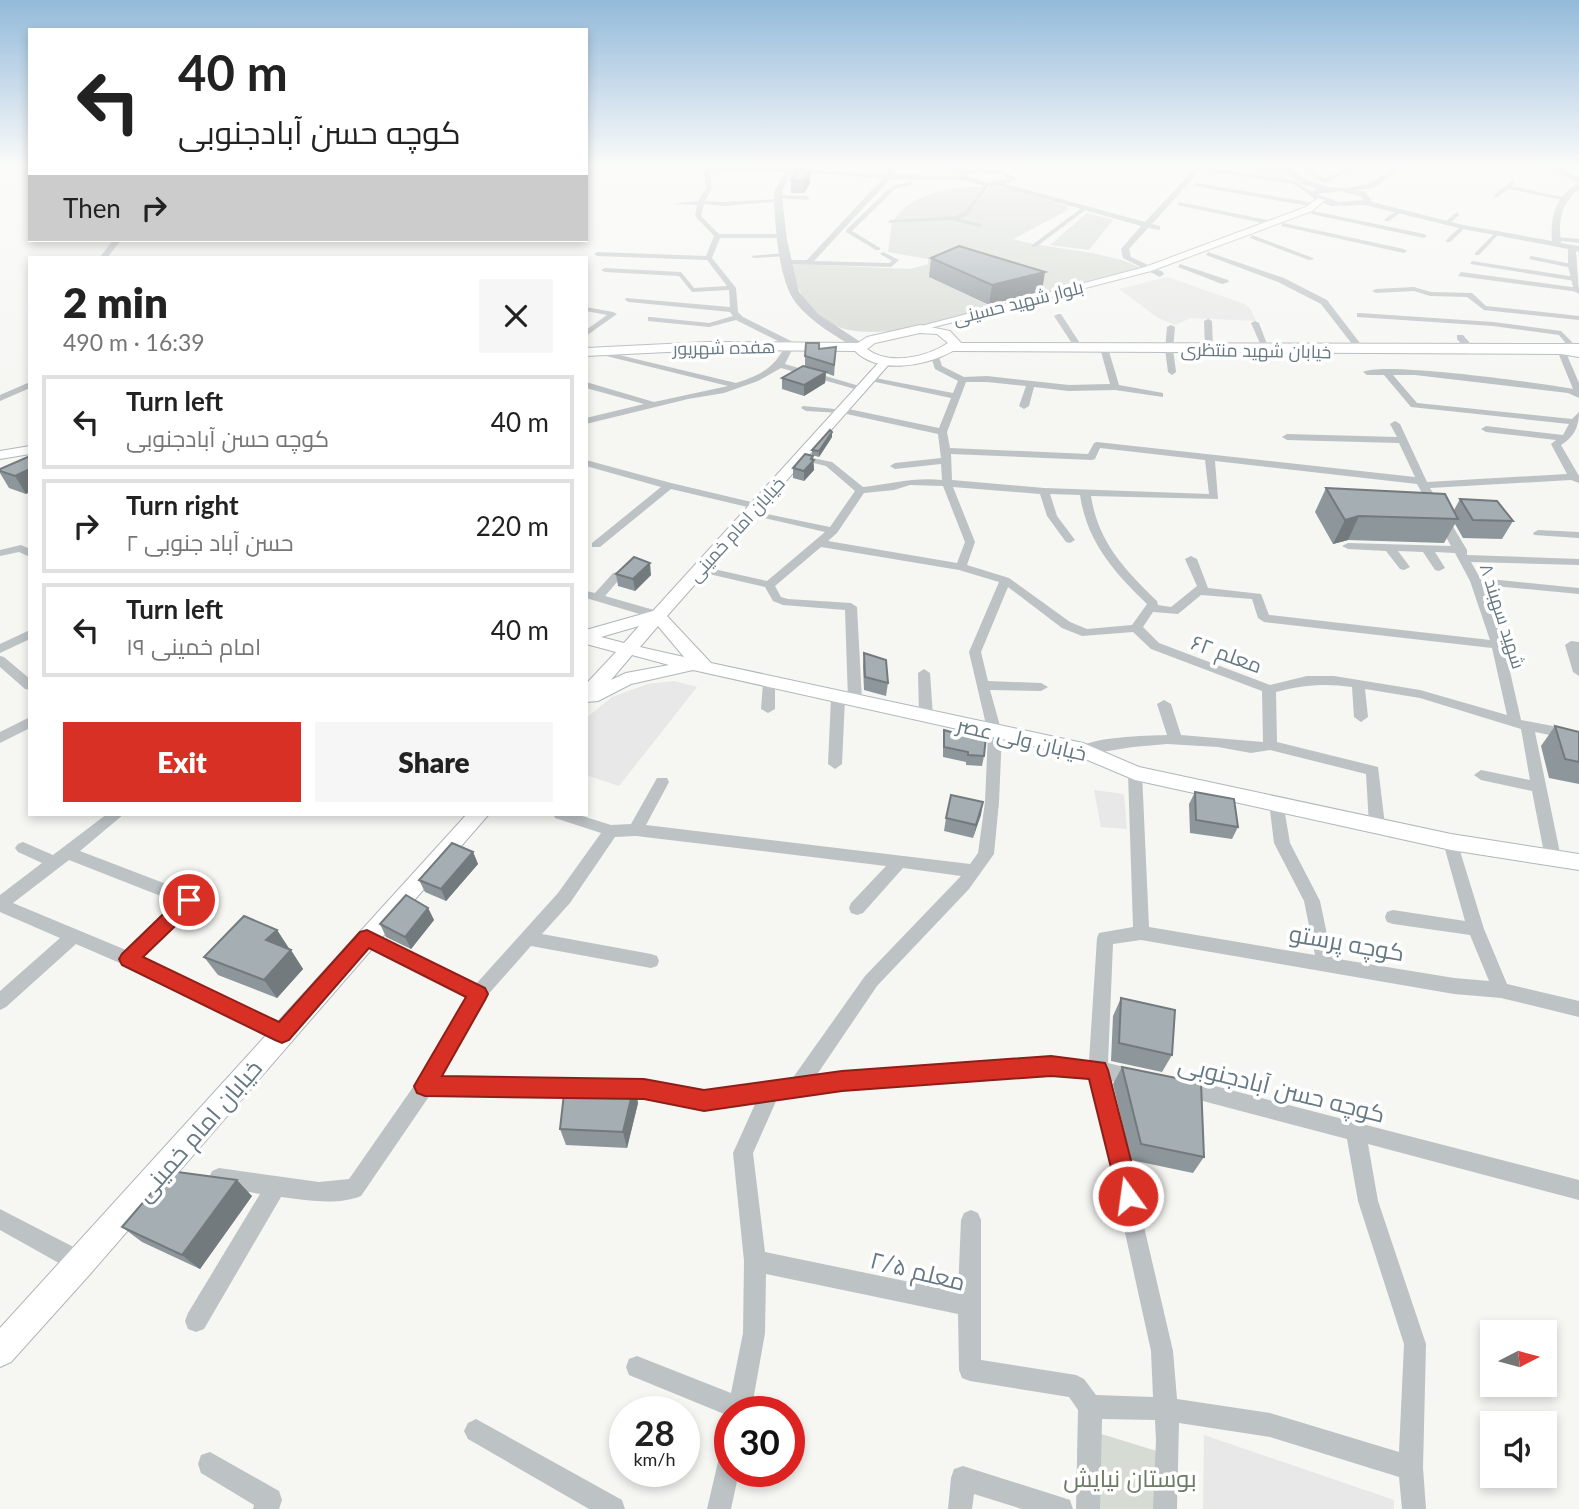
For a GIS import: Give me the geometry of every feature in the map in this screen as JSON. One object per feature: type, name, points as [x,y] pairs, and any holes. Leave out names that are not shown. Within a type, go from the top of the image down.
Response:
[{"type":"main road","name":"بلوار شهید حسینی","points":[[1157,270],[1239,236]]},
{"type":"main road","name":"بلوار شهید حسینی","points":[[911,330],[955,322],[1180,265],[1252,237]]},
{"type":"main road","name":"بلوار شهید حسینی","points":[[952,342],[955,322]]},
{"type":"main road","points":[[929,329],[952,342],[934,354],[904,361],[885,362],[863,354],[861,347],[871,340],[911,330],[929,329]]},
{"type":"main road","name":"خیابان شهید منتظری","points":[[952,342],[1079,348],[1473,352],[1578,350]]},
{"type":"main road","name":"هفده شهریور","points":[[590,351],[861,347]]},
{"type":"main road","name":"خیابان امام خمینی","points":[[588,696],[657,615],[885,362]]},
{"type":"main road","points":[[0,455],[28,450]]},
{"type":"main road","points":[[588,636],[657,615],[704,666]]},
{"type":"main road","points":[[588,638],[628,651]]},
{"type":"main road","points":[[588,653],[628,651]]},
{"type":"main road","name":"خیابان ولی عصر","points":[[628,651],[1083,750],[1135,773],[1451,842],[1579,862]]},
{"type":"main road","points":[[588,697],[626,679],[676,668],[704,666]]},
{"type":"main road","name":"خیابان امام خمینی","points":[[0,1351],[477,816]]},
{"type":"street","points":[[709,258],[717,236]]},
{"type":"street","points":[[782,236],[794,292],[830,327],[861,347]]},
{"type":"street","points":[[810,261],[833,236]]},
{"type":"street","points":[[754,256],[891,265],[896,260],[857,236]]},
{"type":"street","points":[[1034,246],[1047,236]]},
{"type":"street","points":[[1141,236],[1124,253],[1132,262],[1157,270]]},
{"type":"street","points":[[1338,236],[1405,251]]},
{"type":"street","points":[[1448,242],[1453,236]]},
{"type":"street","points":[[1477,254],[1494,236]]},
{"type":"street","points":[[1461,274],[1579,291],[1572,266],[1577,246],[1514,236]]},
{"type":"street","points":[[1556,236],[1557,242]]},
{"type":"street","points":[[1252,237],[1311,259]]},
{"type":"street","points":[[1341,248],[1351,239]]},
{"type":"street","points":[[105,256],[115,242]]},
{"type":"street","points":[[597,254],[709,258],[733,288],[735,313]]},
{"type":"street","points":[[1208,254],[1281,280],[1324,302],[1362,351]]},
{"type":"street","points":[[1531,258],[1572,266]]},
{"type":"street","points":[[1472,263],[1577,280]]},
{"type":"street","points":[[1180,265],[1225,282]]},
{"type":"street","points":[[605,270],[681,274],[692,290],[733,288]]},
{"type":"street","points":[[1376,291],[1414,289],[1430,294],[1469,295],[1484,308],[1579,318]]},
{"type":"street","points":[[588,420],[755,379],[780,365],[792,346],[735,313],[629,300]]},
{"type":"street","points":[[588,309],[613,314],[588,333]]},
{"type":"street","points":[[651,319],[709,325],[735,313]]},
{"type":"street","points":[[1360,315],[1493,324],[1561,333],[1578,350]]},
{"type":"street","points":[[1058,316],[1079,348]]},
{"type":"street","points":[[1208,321],[1209,349]]},
{"type":"street","points":[[1255,323],[1267,350]]},
{"type":"street","points":[[830,327],[884,337]]},
{"type":"street","points":[[1171,327],[1169,349],[1172,372]]},
{"type":"street","points":[[1460,337],[1473,352]]},
{"type":"street","points":[[1104,348],[1115,387]]},
{"type":"street","points":[[1561,350],[1579,394]]},
{"type":"street","points":[[590,351],[737,385]]},
{"type":"street","points":[[934,354],[938,367],[963,380],[988,379],[1031,384],[1115,387],[1160,395]]},
{"type":"street","points":[[780,365],[866,384],[955,396]]},
{"type":"street","points":[[1367,372],[1386,371],[1579,394]]},
{"type":"street","points":[[895,466],[946,456],[1092,457],[1097,445],[1422,483],[1576,479],[1556,444],[1564,440],[1578,419],[1414,405],[1386,371]]},
{"type":"street","points":[[961,567],[970,542],[947,483],[942,432],[963,380]]},
{"type":"street","points":[[1024,406],[1031,384]]},
{"type":"street","points":[[0,398],[28,385]]},
{"type":"street","points":[[588,386],[654,404]]},
{"type":"street","points":[[1517,386],[1523,396]]},
{"type":"street","points":[[806,408],[839,411],[942,432]]},
{"type":"street","name":"شهید سهبند ۸","points":[[1395,424],[1422,483],[1476,581],[1498,645],[1539,787],[1553,858]]},
{"type":"street","points":[[1486,429],[1579,442]]},
{"type":"street","points":[[1287,436],[1403,440]]},
{"type":"street","points":[[800,457],[829,464],[860,490],[894,487],[908,482],[1044,491],[1214,497],[1210,457]]},
{"type":"street","points":[[588,464],[833,531]]},
{"type":"street","points":[[1340,473],[1347,485]]},
{"type":"street","points":[[596,545],[669,486]]},
{"type":"street","points":[[769,585],[833,531],[860,490]]},
{"type":"street","points":[[1044,491],[1052,516],[1070,540]]},
{"type":"street","points":[[820,543],[961,567],[1006,580],[1066,625],[1086,634],[1136,628],[1153,604],[1108,559],[1089,515],[1085,493]]},
{"type":"street","points":[[1538,533],[1579,535]]},
{"type":"street","points":[[1348,546],[1427,549],[1579,562]]},
{"type":"street","points":[[0,552],[27,547]]},
{"type":"street","points":[[1390,548],[1404,567]]},
{"type":"street","points":[[1427,549],[1439,568]]},
{"type":"street","points":[[1150,608],[1174,611],[1203,587],[1191,559]]},
{"type":"street","points":[[700,569],[769,585],[778,599],[787,602],[851,607],[847,699],[835,764]]},
{"type":"street","points":[[590,595],[617,575]]},
{"type":"street","points":[[797,1088],[872,981],[972,873],[986,854],[992,802],[995,733],[975,652],[1006,580]]},
{"type":"street","points":[[1476,581],[1579,591]]},
{"type":"street","points":[[1198,591],[1257,596],[1264,618],[1498,645]]},
{"type":"street","points":[[590,595],[657,615]]},
{"type":"street","name":"معلم ۶۲","points":[[1136,628],[1155,646],[1269,689],[1307,680],[1334,680],[1420,694],[1521,725],[1579,736]]},
{"type":"street","points":[[0,649],[26,639]]},
{"type":"street","points":[[1579,646],[1571,645],[1579,672]]},
{"type":"street","points":[[0,660],[28,684]]},
{"type":"street","points":[[924,673],[926,716]]},
{"type":"street","points":[[768,709],[769,683]]},
{"type":"street","points":[[982,685],[1041,687]]},
{"type":"street","points":[[1358,685],[1361,717]]},
{"type":"street","points":[[1269,689],[1270,745]]},
{"type":"street","points":[[1164,704],[1176,741]]},
{"type":"street","points":[[0,738],[28,723]]},
{"type":"street","points":[[1083,750],[1122,741],[1217,742],[1260,749],[1270,745],[1373,771],[1377,825]]},
{"type":"street","points":[[1135,773],[1141,933]]},
{"type":"street","points":[[1481,775],[1539,787]]},
{"type":"street","points":[[636,830],[662,782]]},
{"type":"street","points":[[1276,802],[1282,843],[1312,901],[1325,963]]},
{"type":"street","points":[[114,816],[0,904],[128,959],[282,1033]]},
{"type":"street","points":[[566,816],[611,831],[636,830],[900,861],[972,873]]},
{"type":"street","points":[[162,1171],[319,1192],[354,1189],[425,1086],[478,994],[564,898],[611,831]]},
{"type":"street","points":[[1451,842],[1476,929],[1501,990]]},
{"type":"street","points":[[23,848],[60,857],[189,900],[128,959]]},
{"type":"street","points":[[857,908],[900,861]]},
{"type":"street","points":[[1393,917],[1476,929]]},
{"type":"street","name":"کوچه پرستو","points":[[1098,1073],[1105,938],[1141,933],[1454,986],[1501,990],[1579,1009]]},
{"type":"street","points":[[0,1002],[74,936]]},
{"type":"street","points":[[367,938],[478,994]]},
{"type":"street","points":[[529,939],[651,961]]},
{"type":"street","name":"کوچه حسن آبادجنوبی","points":[[425,1086],[644,1089],[704,1101],[842,1081],[1051,1066],[1203,1091],[1579,1190]]},
{"type":"street","points":[[1098,1073],[1162,1351],[1168,1441],[1165,1509]]},
{"type":"street","points":[[742,1396],[754,1334],[755,1261],[743,1153],[771,1091]]},
{"type":"street","points":[[1356,1132],[1368,1201],[1415,1344],[1411,1468],[1414,1509]]},
{"type":"street","points":[[196,1321],[277,1185]]},
{"type":"street","points":[[0,1219],[81,1263]]},
{"type":"street","points":[[968,1305],[971,1220]]},
{"type":"street","name":"معلم ۲/۵","points":[[755,1261],[968,1305],[970,1370],[1076,1387],[1090,1407]]},
{"type":"street","points":[[637,1367],[714,1399]]},
{"type":"street","points":[[1088,1509],[1090,1407],[1166,1409],[1270,1425],[1411,1468]]},
{"type":"street","points":[[476,1432],[613,1509]]},
{"type":"street","points":[[210,1464],[270,1500],[265,1509]]},
{"type":"street","points":[[960,1509],[963,1478],[1061,1509]]},
{"type":"street","points":[[719,1509],[724,1487]]},
{"type":"shaded area","points":[[1167,277],[1245,304],[1256,321],[1190,318],[1176,325],[1158,318],[1119,289]]},
{"type":"shaded area","points":[[674,681],[697,687],[619,786],[588,776],[588,716],[612,697],[648,684]]},
{"type":"shaded area","points":[[1094,790],[1124,794],[1127,829],[1101,827]]},
{"type":"shaded area","points":[[1204,1435],[1394,1500],[1394,1509],[1203,1509]]},
{"type":"green space","points":[[890,236],[1018,236],[1013,239],[1110,257],[1141,268],[1047,293],[957,265],[929,277],[992,307],[904,329],[874,332],[847,329],[823,319],[804,299],[792,267],[794,264],[910,269],[928,264],[928,259],[888,252]]},
{"type":"green space","points":[[1060,236],[1100,236],[1089,250],[1050,245]]},
{"type":"green space","name":"بوستان نیایش","points":[[1098,1433],[1160,1452],[1160,1509],[1099,1509]]},
{"type":"building","points":[[959,246],[1045,272],[992,285],[931,258]]},
{"type":"building","points":[[806,343],[819,343],[819,349],[836,347],[834,365],[805,356]]},
{"type":"building","points":[[803,366],[826,372],[804,385],[782,378]]},
{"type":"building","points":[[830,430],[832,432],[819,451],[812,450]]},
{"type":"building","points":[[805,454],[813,456],[811,459],[814,460],[804,471],[793,468]]},
{"type":"building","points":[[28,457],[28,470],[15,476],[0,469]]},
{"type":"building","points":[[1326,488],[1445,494],[1458,519],[1359,516],[1345,520]]},
{"type":"building","points":[[1460,499],[1497,501],[1513,521],[1473,520]]},
{"type":"building","points":[[634,557],[650,563],[633,579],[616,574]]},
{"type":"building","points":[[864,653],[886,660],[888,683],[865,677]]},
{"type":"building","points":[[1555,726],[1579,732],[1579,762],[1565,759]]},
{"type":"building","points":[[944,730],[969,737],[970,734],[986,736],[984,756],[968,755],[968,752],[944,747]]},
{"type":"building","points":[[1195,792],[1234,799],[1238,827],[1196,820]]},
{"type":"building","points":[[951,795],[983,802],[976,825],[946,818]]},
{"type":"building","points":[[452,843],[473,852],[441,889],[419,880]]},
{"type":"building","points":[[406,895],[428,908],[405,937],[380,924]]},
{"type":"building","points":[[244,916],[277,930],[266,940],[291,950],[264,980],[204,957]]},
{"type":"building","points":[[1121,998],[1175,1010],[1172,1055],[1119,1043]]},
{"type":"building","points":[[1122,1067],[1201,1083],[1204,1157],[1141,1144]]},
{"type":"building","points":[[565,1085],[634,1086],[623,1132],[560,1129]]},
{"type":"building","points":[[170,1171],[237,1180],[182,1255],[122,1227]]},
{"type":"route","points":[[189,900],[128,959],[282,1033],[367,938],[478,994],[425,1086],[644,1089],[704,1101],[842,1081],[1051,1066],[1098,1070],[1128,1196]]}]
